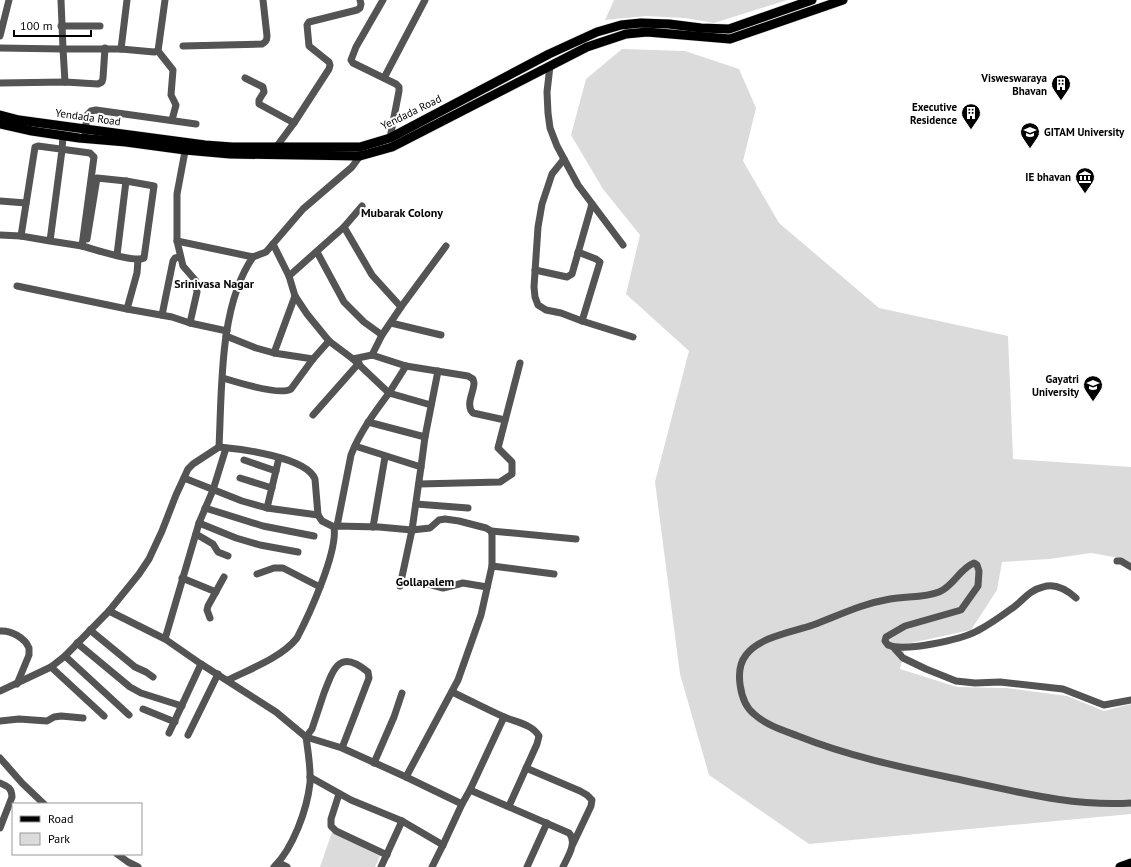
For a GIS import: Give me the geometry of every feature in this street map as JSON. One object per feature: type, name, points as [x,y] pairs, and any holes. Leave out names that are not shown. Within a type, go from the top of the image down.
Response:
[{"type":"main road","name":"Yendada Road","points":[[185,146],[277,146],[360,151],[390,138],[549,54],[597,32],[621,25],[641,23],[729,29],[812,0]]},
{"type":"main road","name":"Yendada Road","points":[[0,115],[85,134],[185,146],[230,154],[360,151],[392,147],[587,47],[626,34],[647,32],[730,39],[843,0]]},
{"type":"main road","points":[[0,124],[63,136],[85,134]]},
{"type":"main road","points":[[1120,867],[1131,863]]},
{"type":"street","points":[[0,36],[9,0]]},
{"type":"street","points":[[61,0],[61,26],[65,82]]},
{"type":"street","points":[[121,49],[127,0]]},
{"type":"street","points":[[165,0],[158,51],[174,70],[171,95],[176,105],[172,120]]},
{"type":"street","points":[[184,46],[265,43],[267,36],[263,0]]},
{"type":"street","points":[[277,146],[294,123],[329,69],[330,65],[329,62],[309,46],[307,25],[310,22],[357,10],[360,8],[360,0]]},
{"type":"street","points":[[383,0],[356,47],[351,60],[353,64],[384,78],[399,87],[400,91],[390,138]]},
{"type":"street","points":[[384,78],[425,0]]},
{"type":"street","points":[[61,26],[100,26]]},
{"type":"street","points":[[0,48],[105,48],[154,52],[158,51]]},
{"type":"street","points":[[0,82],[65,82],[98,84],[102,82],[103,78],[105,48]]},
{"type":"street","points":[[550,66],[547,92],[550,128],[578,185],[623,245]]},
{"type":"street","points":[[245,78],[263,87],[264,92],[259,100],[259,104],[294,123]]},
{"type":"street","points":[[85,134],[87,115],[91,111],[96,110],[196,124]]},
{"type":"street","points":[[50,241],[63,136]]},
{"type":"street","points":[[185,146],[177,194],[177,241],[183,266],[196,281],[197,287],[190,323]]},
{"type":"street","points":[[21,236],[35,147],[90,153],[94,157],[84,246]]},
{"type":"street","points":[[177,241],[253,257],[266,252],[303,208],[352,167],[360,151]]},
{"type":"street","points":[[564,159],[552,174],[542,204],[538,226],[535,270],[535,297],[538,305],[546,310],[561,313],[633,337]]},
{"type":"street","points":[[0,235],[21,236],[84,246],[138,260],[144,258],[145,254],[154,186],[97,178],[84,246]]},
{"type":"street","points":[[117,255],[126,181]]},
{"type":"street","points":[[0,201],[26,203]]},
{"type":"street","points":[[535,270],[566,277],[572,274],[592,204]]},
{"type":"street","points":[[289,276],[344,227],[362,206]]},
{"type":"street","points":[[344,227],[372,275],[401,307]]},
{"type":"street","points":[[273,244],[289,276],[295,296],[329,342],[356,361],[389,393],[432,405]]},
{"type":"street","points":[[372,355],[382,335],[401,307],[446,246]]},
{"type":"street","points":[[316,252],[344,302],[364,322],[382,335]]},
{"type":"street","points":[[578,252],[600,262],[582,321]]},
{"type":"street","points":[[162,315],[173,260],[180,257]]},
{"type":"street","points":[[164,639],[199,523],[213,490],[222,447],[223,378],[226,334],[237,288],[253,257]]},
{"type":"street","points":[[127,309],[137,273],[138,260]]},
{"type":"street","points":[[17,286],[162,315],[226,334],[256,348],[274,353],[313,359]]},
{"type":"street","points":[[274,353],[295,296]]},
{"type":"street","points":[[391,322],[441,335]]},
{"type":"street","points":[[223,378],[260,388],[284,392],[288,391],[313,359],[329,342]]},
{"type":"street","points":[[313,415],[356,361],[372,355],[406,366],[468,376],[474,383],[469,405],[470,410],[473,413],[505,420]]},
{"type":"street","points":[[419,484],[500,482],[512,474],[512,462],[498,448],[520,363]]},
{"type":"street","points":[[228,680],[266,662],[294,642],[300,632],[320,587],[329,559],[354,446],[368,422],[406,366]]},
{"type":"street","points":[[400,586],[412,530],[425,437],[438,371]]},
{"type":"street","points":[[368,422],[425,437]]},
{"type":"street","points":[[354,446],[385,457],[421,467]]},
{"type":"street","points":[[0,691],[51,667],[65,656],[109,611],[139,574],[149,559],[188,469],[193,464],[222,447],[260,453],[279,458],[303,467],[313,474],[318,515],[322,521],[336,527],[373,527],[412,530],[430,528],[439,520],[445,519],[486,528],[491,531],[576,539]]},
{"type":"street","points":[[373,527],[385,457]]},
{"type":"street","points":[[267,508],[279,458]]},
{"type":"street","points":[[244,460],[276,471]]},
{"type":"street","points":[[184,478],[242,501],[267,508],[318,515]]},
{"type":"street","points":[[240,478],[272,488]]},
{"type":"street","points":[[416,504],[468,508]]},
{"type":"street","points":[[205,508],[263,526],[314,536]]},
{"type":"street","points":[[199,523],[236,538],[260,545],[298,552]]},
{"type":"street","points":[[406,777],[458,680],[481,615],[492,566],[491,531]]},
{"type":"street","points":[[196,534],[212,544],[218,552],[228,556]]},
{"type":"street","points":[[1117,561],[1121,561],[1131,567]]},
{"type":"street","points":[[1131,700],[1104,705],[1063,689],[1000,682],[956,680],[926,669],[903,658],[894,648],[888,645],[886,637],[905,626],[961,610],[978,586],[979,571],[977,565],[974,563],[962,570],[955,580],[940,592],[891,599],[860,606],[812,625],[762,642],[746,655],[739,673],[739,682],[744,701],[748,709],[754,715],[770,726],[826,747],[854,756],[1043,797],[1118,804],[1131,803]]},
{"type":"street","points":[[492,566],[554,574]]},
{"type":"street","points":[[257,574],[274,568],[283,568],[320,587]]},
{"type":"street","points":[[210,618],[208,606],[224,577]]},
{"type":"street","points":[[182,578],[216,592]]},
{"type":"street","points":[[421,582],[443,588],[463,583],[487,587]]},
{"type":"street","points":[[894,648],[921,646],[964,636],[977,631],[1019,603],[1033,590],[1045,586],[1060,587],[1076,598]]},
{"type":"street","points":[[109,611],[164,639],[276,712],[306,737],[342,748],[462,804]]},
{"type":"street","points":[[90,630],[136,667],[153,677]]},
{"type":"street","points":[[0,631],[8,632],[23,639],[29,648],[29,655],[17,684]]},
{"type":"street","points":[[77,643],[130,688],[182,706]]},
{"type":"street","points":[[65,656],[129,715]]},
{"type":"street","points":[[287,867],[276,865],[290,846],[299,825],[305,805],[310,782],[306,737],[312,729],[332,671],[340,664],[347,661],[356,664],[368,672],[369,678],[342,748]]},
{"type":"street","points":[[169,733],[201,664]]},
{"type":"street","points":[[51,667],[104,716]]},
{"type":"street","points":[[188,735],[218,674]]},
{"type":"street","points":[[452,692],[533,729],[540,736],[508,806]]},
{"type":"street","points":[[374,762],[394,718],[402,693]]},
{"type":"street","points":[[144,709],[175,722]]},
{"type":"street","points":[[0,721],[19,719],[47,721],[54,717],[61,716],[83,718]]},
{"type":"street","points":[[432,867],[504,717]]},
{"type":"street","points":[[0,758],[22,784],[43,803]]},
{"type":"street","points":[[526,768],[580,790],[588,795],[592,800],[591,806],[563,867]]},
{"type":"street","points":[[310,777],[351,800],[402,821],[443,845]]},
{"type":"street","points":[[0,783],[8,787],[12,793],[0,828]]},
{"type":"street","points":[[470,790],[569,833],[573,839],[572,845]]},
{"type":"street","points":[[339,794],[331,819],[331,826],[336,831],[387,855]]},
{"type":"street","points":[[381,867],[402,821]]},
{"type":"street","points":[[527,867],[547,823]]},
{"type":"street","points":[[118,855],[138,867]]},
{"type":"green space","points":[[614,0],[787,0],[714,23],[685,18],[646,16],[605,20]]},
{"type":"green space","points":[[622,49],[685,51],[739,69],[756,108],[743,161],[779,223],[879,308],[1008,336],[1013,459],[1131,467],[1131,563],[1125,559],[1091,553],[1049,559],[1002,562],[997,590],[971,630],[906,644],[900,669],[957,687],[1006,688],[1067,696],[1104,711],[1131,704],[1131,814],[809,844],[709,775],[680,674],[655,482],[689,351],[626,294],[640,235],[603,189],[571,135],[586,79]]},
{"type":"green space","points":[[332,832],[380,856],[375,867],[320,867]]},
{"type":"place","name":"Visweswaraya Bhavan","points":[[1061,101]]},
{"type":"place","name":"Executive Residence","points":[[971,130]]},
{"type":"place","name":"GITAM University","points":[[1030,149]]},
{"type":"place","name":"IE bhavan","points":[[1085,194]]},
{"type":"place","name":"Gayatri University","points":[[1093,402]]},
{"type":"district","name":"Mubarak Colony","points":[[402,213]]},
{"type":"district","name":"Srinivasa Nagar","points":[[214,284]]},
{"type":"district","name":"Gollapalem","points":[[425,582]]}]
